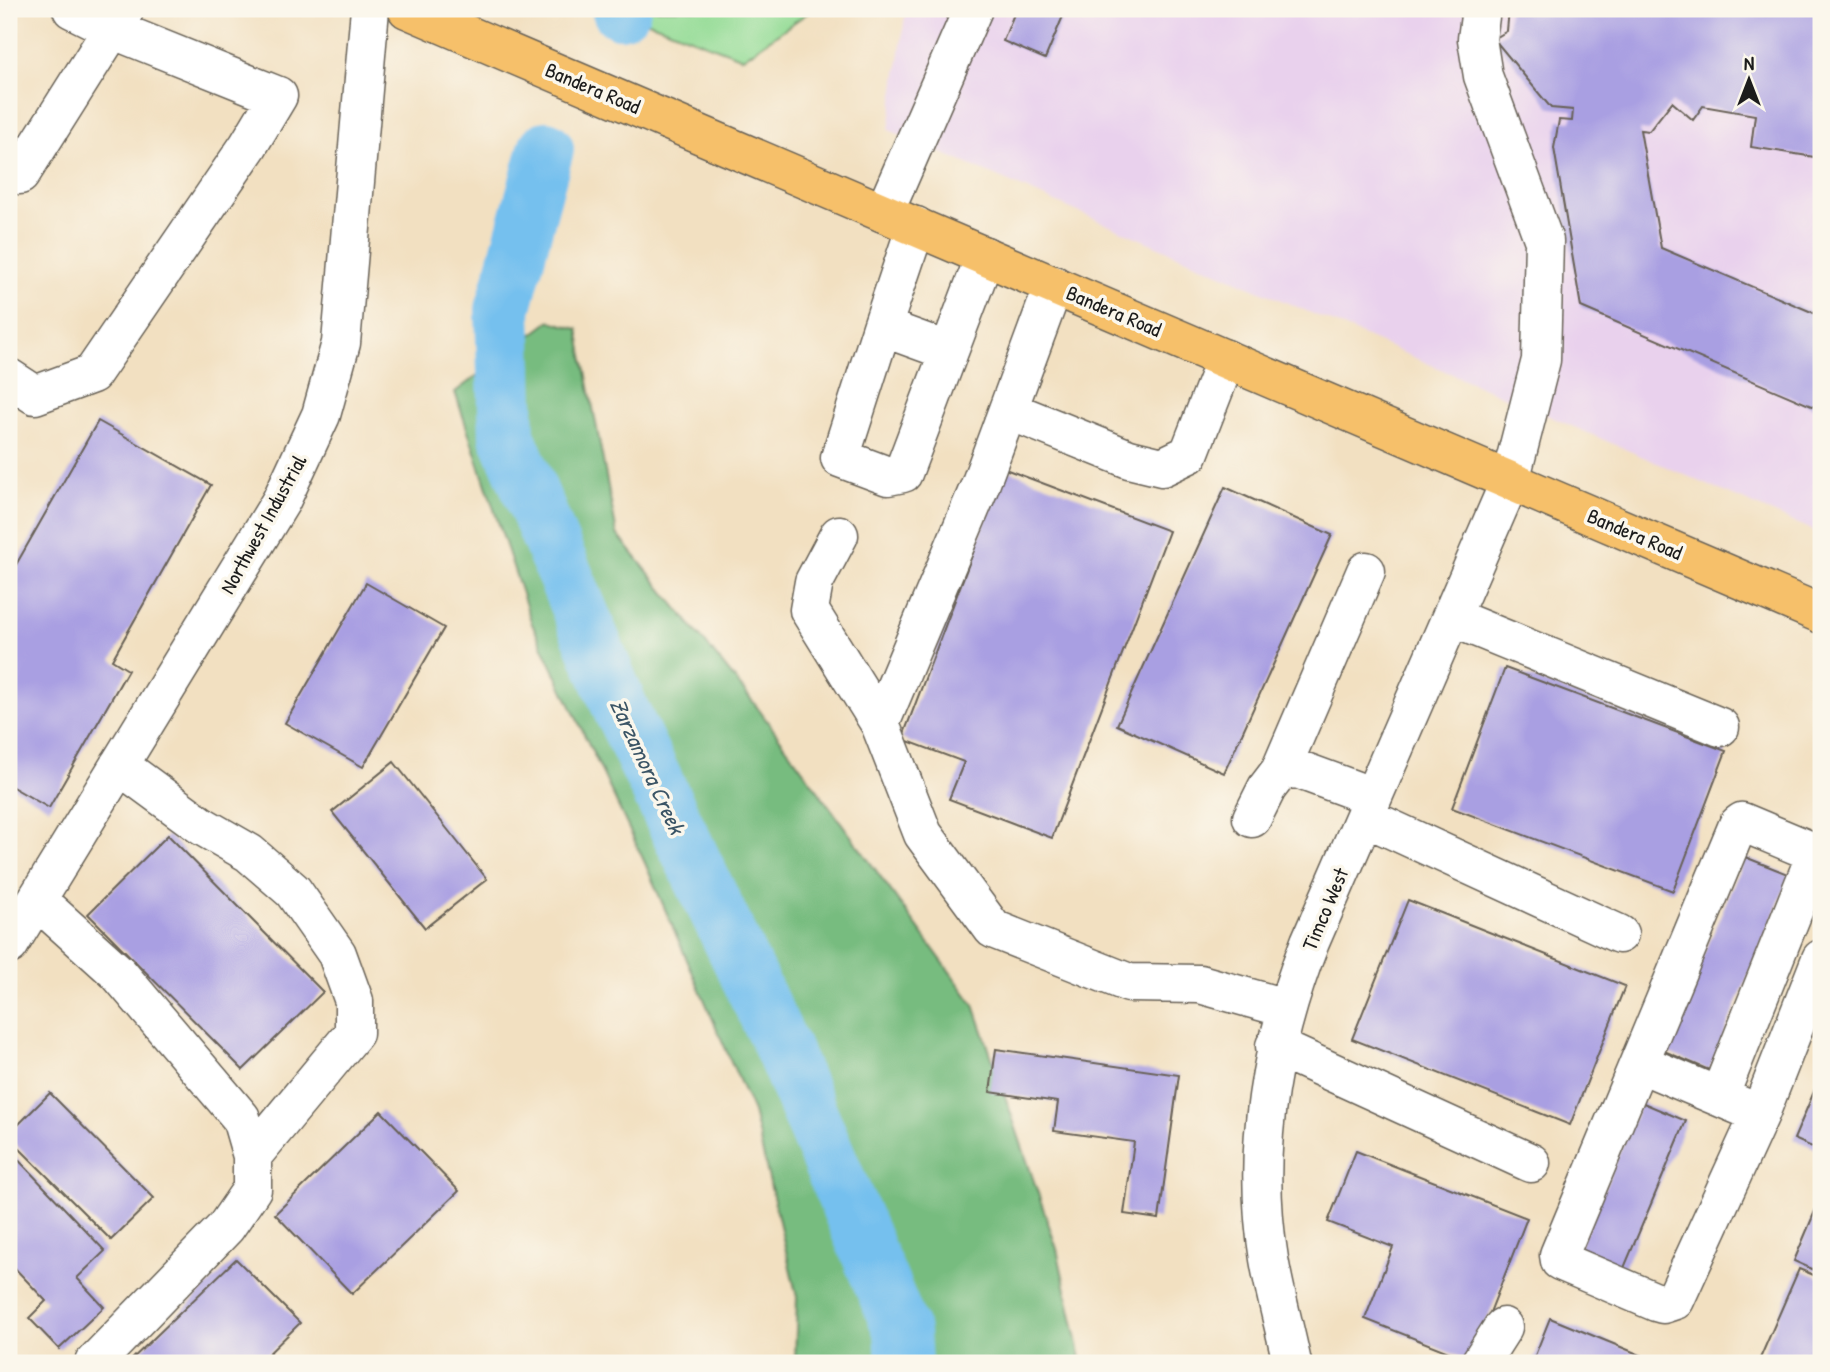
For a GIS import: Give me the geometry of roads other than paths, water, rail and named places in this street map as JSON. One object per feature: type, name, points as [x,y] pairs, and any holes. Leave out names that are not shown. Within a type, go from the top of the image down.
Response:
[{"type":"main road","name":"Bandera Road","points":[[407,9],[1510,481],[1820,608]]},
{"type":"street","points":[[9,379],[35,395],[92,374],[248,146],[278,96],[120,19],[72,9]]},
{"type":"street","name":"Northwest Industrial","points":[[9,946],[281,501],[321,415],[341,343],[370,9]]},
{"type":"street","points":[[973,9],[900,220],[882,327],[840,458],[888,476],[903,472],[985,256]]},
{"type":"street","name":"Timco West","points":[[1292,1363],[1269,1259],[1263,1202],[1265,1112],[1275,1046],[1285,1008],[1510,481],[1541,360],[1544,241],[1483,76],[1477,39],[1481,9]]},
{"type":"street","points":[[9,168],[20,175],[120,19]]},
{"type":"street","points":[[880,724],[955,548],[1054,285]]},
{"type":"street","points":[[882,327],[948,351]]},
{"type":"street","points":[[1008,410],[1129,459],[1162,467],[1189,454],[1226,359]]},
{"type":"street","points":[[839,535],[814,582],[809,610],[880,724],[923,834],[993,929],[1129,983],[1200,984],[1285,1008]]},
{"type":"street","points":[[1252,818],[1267,788],[1280,771],[1366,571]]},
{"type":"street","points":[[1451,617],[1720,727]]},
{"type":"street","points":[[119,765],[202,826],[249,853],[293,891],[337,954],[354,1001],[354,1033],[252,1156]]},
{"type":"street","points":[[1280,771],[1297,769],[1619,934]]},
{"type":"street","points":[[1719,1097],[1814,859],[1811,852],[1748,823],[1738,825],[1559,1255],[1563,1264],[1663,1304],[1675,1300],[1760,1114],[1821,960]]},
{"type":"street","points":[[37,900],[118,973],[242,1118],[252,1156],[252,1189],[226,1227],[94,1363]]},
{"type":"street","points":[[1275,1046],[1531,1163]]},
{"type":"street","points":[[1639,1063],[1760,1114]]},
{"type":"street","points":[[1480,1363],[1503,1327]]},
{"type":"waterway","name":"Zarzamora Creek","points":[[546,149],[503,310],[507,436],[622,712],[780,1043],[902,1332],[904,1363]]}]
